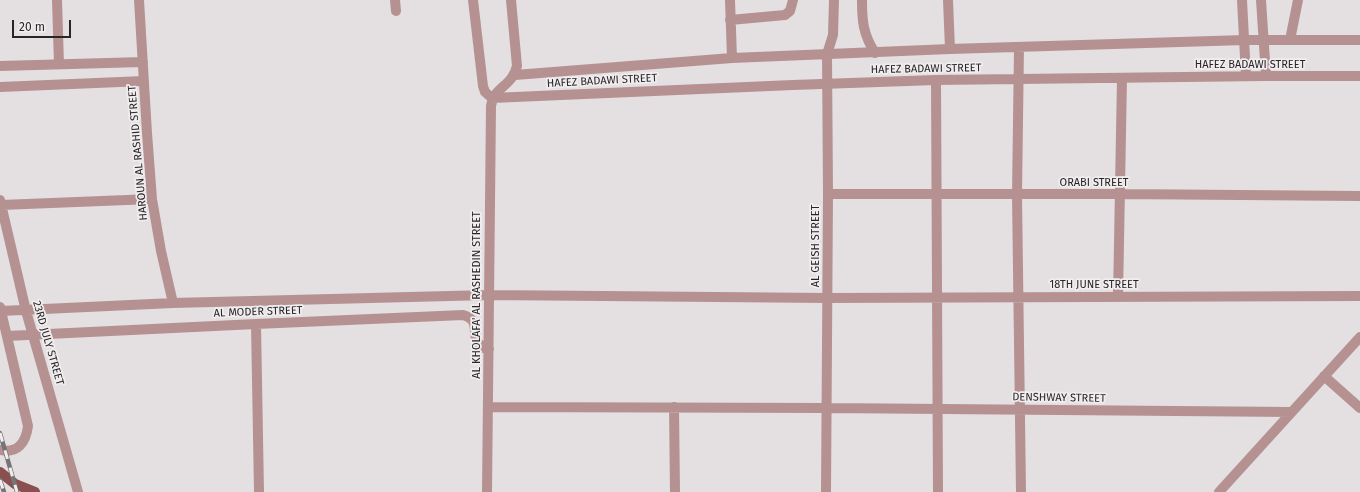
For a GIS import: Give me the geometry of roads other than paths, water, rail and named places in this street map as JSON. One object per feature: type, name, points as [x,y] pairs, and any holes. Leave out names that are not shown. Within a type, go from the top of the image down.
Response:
[{"type":"main road","points":[[0,472],[15,484],[35,492]]},
{"type":"street","points":[[57,0],[59,64]]},
{"type":"street","name":"HAROUN AL RASHID STREET","points":[[139,0],[152,199],[161,251],[173,303]]},
{"type":"street","points":[[395,0],[396,11]]},
{"type":"street","points":[[473,0],[483,86],[485,92],[492,98],[515,75],[517,66],[510,0]]},
{"type":"street","points":[[730,0],[732,58]]},
{"type":"street","points":[[730,20],[785,15],[790,11],[793,0]]},
{"type":"street","name":"AL GEISH STREET","points":[[826,492],[828,298],[827,54],[833,35],[834,0]]},
{"type":"street","points":[[862,0],[862,22],[865,34],[875,52]]},
{"type":"street","points":[[948,0],[950,49]]},
{"type":"street","points":[[1242,0],[1246,76]]},
{"type":"street","points":[[1262,0],[1266,76]]},
{"type":"street","points":[[1290,40],[1298,0]]},
{"type":"street","name":"HAFEZ BADAWI STREET","points":[[515,75],[732,58],[1019,46],[1245,40],[1360,40]]},
{"type":"street","points":[[1019,46],[1016,195],[1021,492]]},
{"type":"street","points":[[0,66],[143,62]]},
{"type":"street","name":"HAFEZ BADAWI STREET","points":[[492,98],[936,80],[1360,76]]},
{"type":"street","points":[[1118,297],[1122,78]]},
{"type":"street","points":[[936,80],[938,492]]},
{"type":"street","points":[[0,87],[144,81]]},
{"type":"street","name":"AL KHOLAFA' AL RASHEDIN STREET","points":[[487,492],[492,98]]},
{"type":"street","name":"ORABI STREET","points":[[828,194],[1360,196]]},
{"type":"street","points":[[0,203],[152,199]]},
{"type":"street","name":"23RD JULY STREET","points":[[0,203],[26,311],[78,492]]},
{"type":"street","name":"AL MODER STREET","points":[[0,309],[26,311],[173,303],[489,295],[828,298]]},
{"type":"street","name":"18TH JUNE STREET","points":[[828,298],[1360,296]]},
{"type":"street","points":[[0,309],[28,426],[27,436],[22,444],[14,450],[0,450]]},
{"type":"street","name":"AL MODER STREET","points":[[7,336],[463,315],[468,317],[475,324],[477,342],[484,348],[489,349]]},
{"type":"street","points":[[256,324],[259,492]]},
{"type":"street","points":[[1219,492],[1360,337]]},
{"type":"street","points":[[1324,376],[1360,408]]},
{"type":"street","name":"DENSHWAY STREET","points":[[488,407],[1020,409],[1292,412]]},
{"type":"street","points":[[674,407],[675,492]]},
{"type":"railway","points":[[0,433],[17,492]]},
{"type":"railway","points":[[0,480],[4,492]]}]
